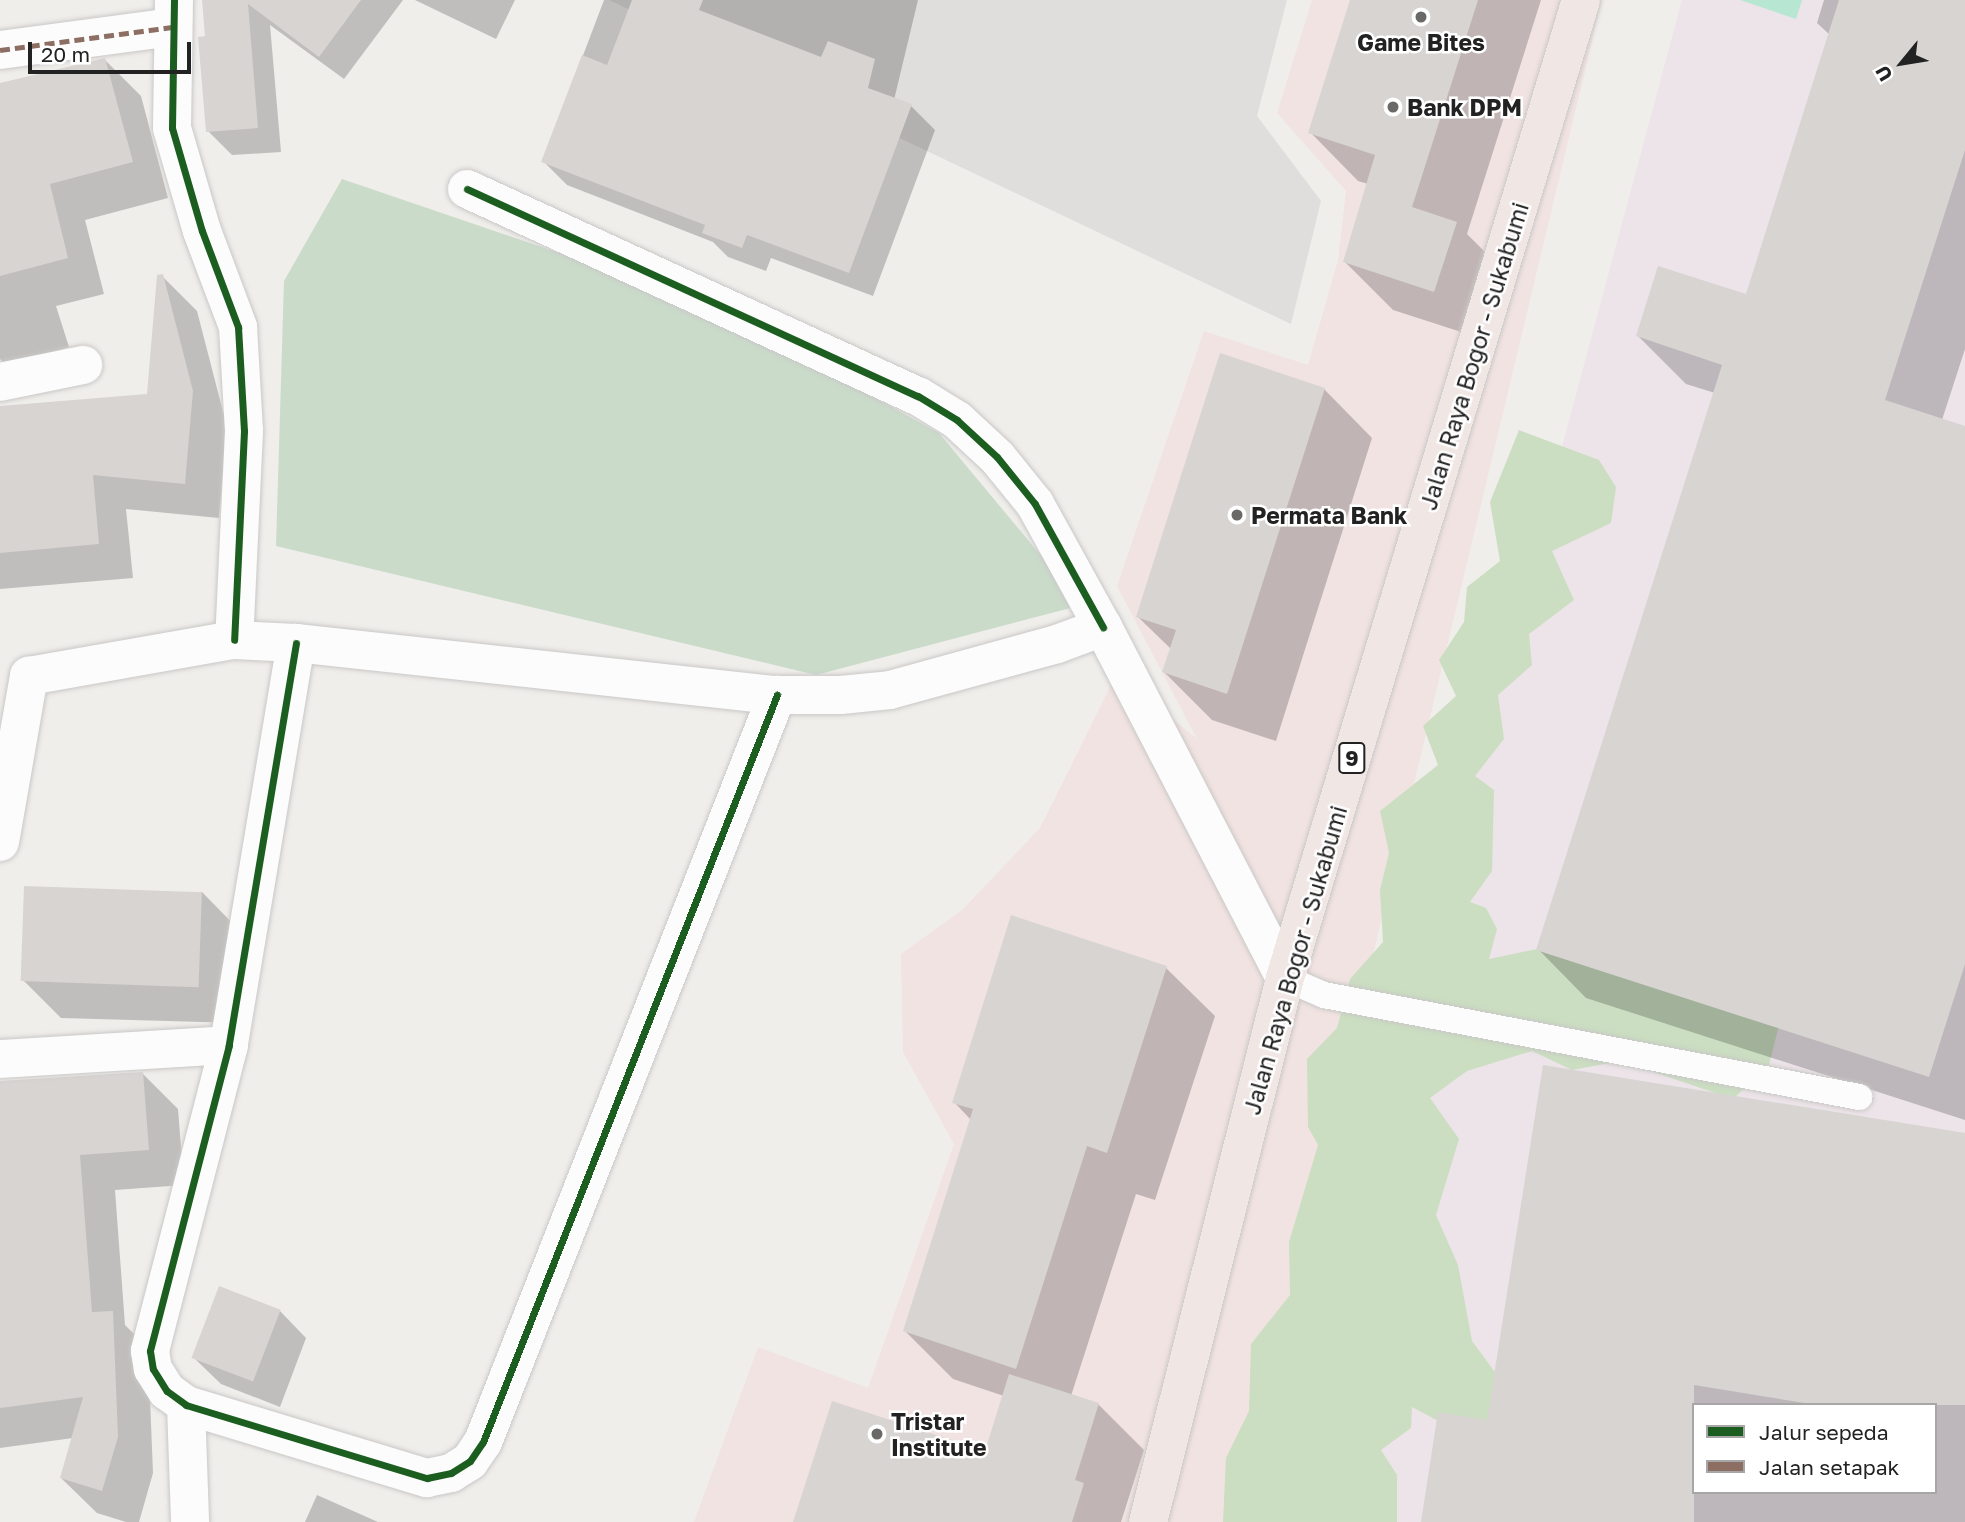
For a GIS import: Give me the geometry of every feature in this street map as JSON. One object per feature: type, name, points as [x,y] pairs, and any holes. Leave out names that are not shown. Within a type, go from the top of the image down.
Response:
[{"type":"highway","name":"Jalan Raya Bogor - Sukabumi","points":[[1148,1522],[1285,978],[1581,0]]},
{"type":"street","points":[[0,50],[173,14],[172,128],[202,231],[238,327],[244,431],[234,640]]},
{"type":"street","points":[[467,189],[918,396],[957,421],[997,457],[1035,503],[1103,627],[1285,978]]},
{"type":"street","points":[[0,382],[83,365]]},
{"type":"street","points":[[0,842],[14,673],[234,640],[296,643],[777,695],[890,690],[1057,644],[1103,627]]},
{"type":"street","points":[[296,643],[229,1045],[150,1351],[153,1369],[167,1391],[186,1405],[427,1478],[451,1473],[470,1461],[482,1442],[777,695]]},
{"type":"street","points":[[0,1059],[229,1045]]},
{"type":"street","points":[[186,1405],[190,1522]]},
{"type":"lane","points":[[1285,978],[1324,995],[1859,1097]]},
{"type":"shaded area","points":[[609,0],[1287,0],[1257,116],[1321,201],[1291,324]]},
{"type":"shaded area","points":[[1312,0],[1602,0],[1237,1522],[694,1522],[758,1347],[868,1388],[954,1144],[903,1052],[901,954],[962,910],[1040,828],[1117,673],[1197,739],[1117,586],[1204,331],[1308,365],[1338,260],[1346,191],[1277,113]]},
{"type":"shaded area","points":[[1682,0],[1965,0],[1965,1522],[1273,1522]]},
{"type":"green space","points":[[1740,0],[1802,0],[1796,19]]},
{"type":"green space","points":[[342,179],[697,300],[939,433],[1082,605],[816,675],[276,546],[284,281]]},
{"type":"green space","points":[[1519,430],[1599,460],[1616,487],[1611,523],[1552,551],[1574,600],[1529,634],[1532,665],[1498,695],[1504,739],[1475,776],[1494,790],[1492,871],[1470,902],[1486,908],[1497,929],[1489,959],[1590,938],[1780,1021],[1769,1065],[1733,1099],[1621,1061],[1572,1070],[1532,1051],[1467,1071],[1430,1098],[1459,1139],[1436,1215],[1458,1265],[1472,1341],[1511,1394],[1481,1426],[1457,1431],[1412,1407],[1411,1428],[1381,1450],[1397,1475],[1397,1522],[1223,1522],[1226,1458],[1249,1411],[1251,1344],[1290,1295],[1289,1242],[1318,1145],[1308,1127],[1307,1059],[1337,1028],[1350,979],[1383,942],[1380,890],[1389,853],[1380,811],[1438,765],[1423,726],[1456,696],[1439,660],[1464,622],[1467,587],[1500,561],[1490,502]]},
{"type":"building","points":[[202,0],[361,0],[319,57],[248,4],[258,128],[206,132],[198,37],[205,36]]},
{"type":"building","points":[[632,0],[703,0],[699,10],[821,57],[828,41],[875,59],[868,88],[912,104],[849,273],[747,235],[742,248],[702,233],[705,225],[541,162],[582,55],[607,65]]},
{"type":"building","points":[[1350,0],[1478,0],[1412,207],[1457,222],[1434,292],[1343,262],[1375,155],[1308,133]]},
{"type":"building","points":[[1839,0],[1965,0],[1965,150],[1885,400],[1965,426],[1965,964],[1929,1077],[1536,950],[1722,365],[1636,336],[1658,266],[1746,294]]},
{"type":"building","points":[[105,58],[133,162],[50,184],[68,258],[0,276],[0,83]]},
{"type":"building","points":[[163,274],[193,391],[185,484],[93,475],[99,544],[0,553],[0,406],[147,394],[157,275]]},
{"type":"building","points":[[1220,353],[1325,388],[1227,694],[1162,672],[1176,630],[1136,617]]},
{"type":"building","points":[[24,886],[202,892],[199,987],[21,981]]},
{"type":"building","points":[[1011,915],[1167,966],[1107,1153],[1087,1146],[1016,1369],[903,1331],[973,1109],[952,1103]]},
{"type":"building","points":[[1543,1065],[1965,1133],[1965,1405],[1805,1403],[1694,1385],[1694,1522],[1421,1522],[1438,1412],[1487,1420]]},
{"type":"building","points":[[143,1072],[149,1150],[80,1155],[92,1312],[113,1311],[118,1437],[102,1491],[60,1478],[83,1397],[0,1408],[0,1081]]},
{"type":"building","points":[[219,1286],[281,1310],[253,1382],[191,1358]]},
{"type":"building","points":[[1009,1374],[1099,1403],[1075,1480],[1084,1483],[1072,1522],[793,1522],[832,1401],[985,1451]]},
{"type":"marked path","points":[[0,50],[172,27]]},
{"type":"cycle path","points":[[174,0],[172,128],[202,231],[238,327],[244,431],[234,640]]},
{"type":"cycle path","points":[[467,189],[918,396],[957,420],[997,457],[1035,504],[1103,627]]},
{"type":"cycle path","points":[[296,643],[229,1045],[150,1351],[153,1369],[167,1391],[186,1405],[427,1478],[451,1473],[470,1461],[483,1442],[777,695]]},
{"type":"place","name":"Game Bites","points":[[1421,17]]},
{"type":"place","name":"Bank DPM","points":[[1393,107]]},
{"type":"place","name":"Permata Bank","points":[[1237,515]]},
{"type":"place","name":"Tristar Institute","points":[[877,1434]]}]
